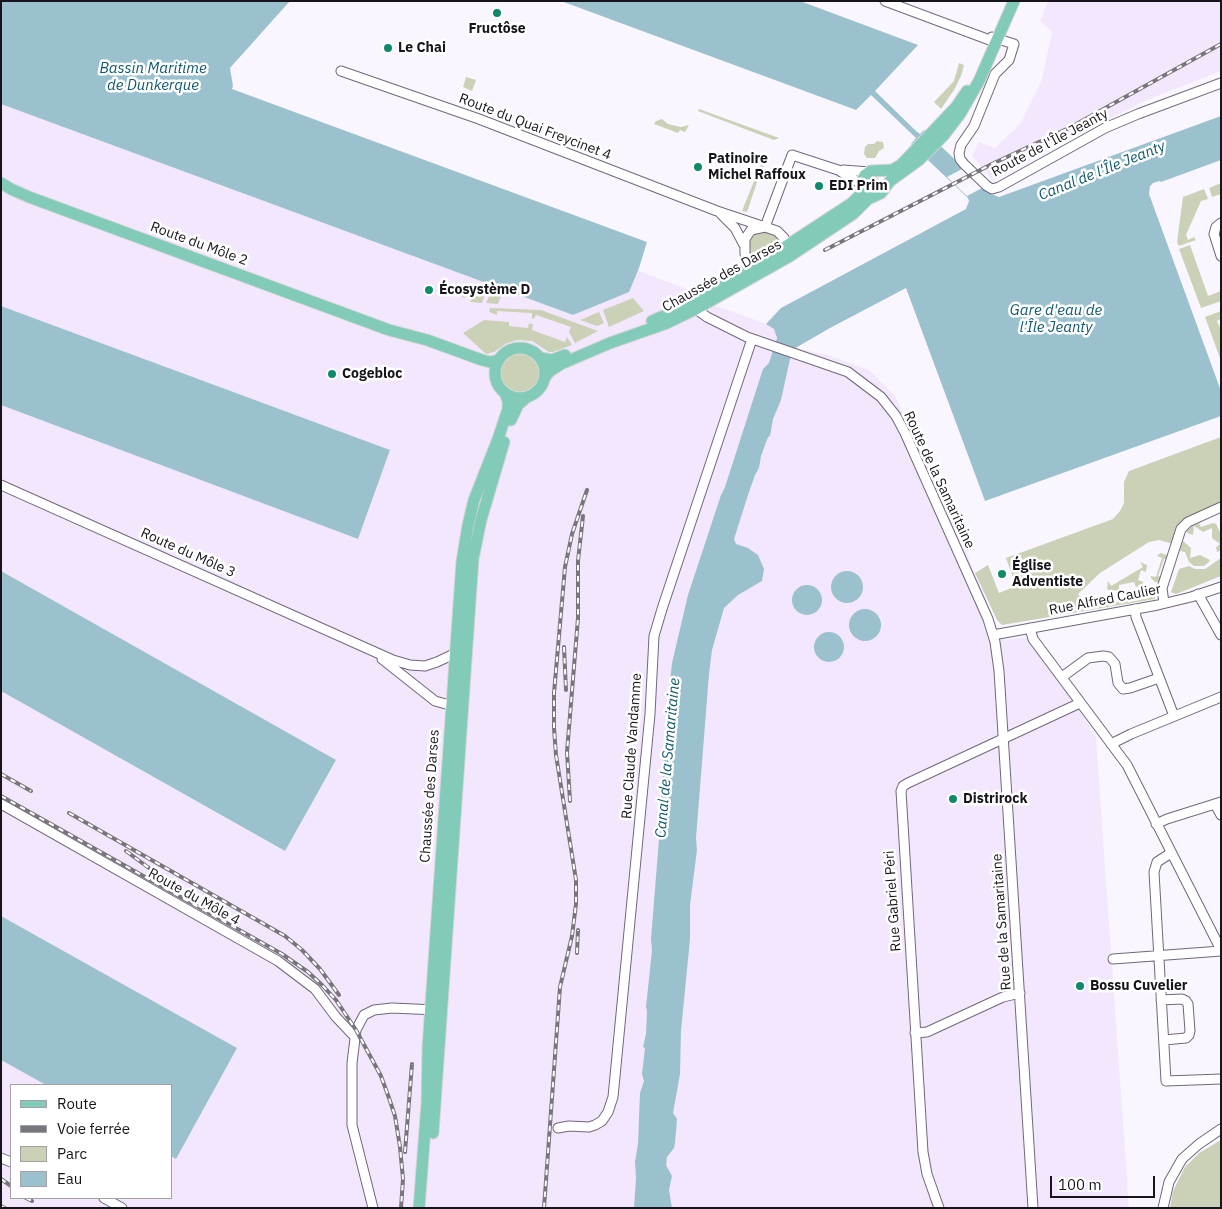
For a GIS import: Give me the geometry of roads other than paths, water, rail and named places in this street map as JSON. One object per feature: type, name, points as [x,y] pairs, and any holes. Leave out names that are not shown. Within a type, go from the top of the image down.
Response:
[{"type":"main road","name":"Chaussée des Darses","points":[[545,377],[553,368],[610,343],[667,323],[729,284],[757,270],[781,262],[853,214],[868,199],[880,191],[936,136],[964,96],[1008,16],[1014,1]]},
{"type":"main road","name":"Chaussée des Darses","points":[[873,172],[894,169],[915,157]]},
{"type":"main road","points":[[873,172],[884,178],[880,191],[867,193],[862,186],[863,177],[873,172]]},
{"type":"main road","name":"Route du Môle 2","points":[[1,183],[29,197],[388,330],[424,347],[485,370],[493,376],[497,383]]},
{"type":"main road","name":"Chaussée des Darses","points":[[757,270],[786,246],[854,202],[862,186]]},
{"type":"main road","name":"Chaussée des Darses","points":[[541,358],[549,360],[558,358],[662,316],[693,306]]},
{"type":"main road","name":"Route du Môle 2","points":[[388,330],[423,339],[482,360],[490,362],[499,360]]},
{"type":"main road","points":[[520,348],[533,351],[541,358],[545,367],[545,377],[540,389],[526,397],[514,397],[505,393],[497,383],[495,370],[499,360],[508,351],[520,348]]},
{"type":"main road","name":"Chaussée des Darses","points":[[458,703],[456,653],[461,568],[468,525],[476,494],[507,412],[508,404],[505,393]]},
{"type":"main road","name":"Chaussée des Darses","points":[[419,1208],[436,1010],[458,703],[473,566],[479,526],[513,414],[519,402],[526,397]]},
{"type":"main road","name":"Chaussée des Darses","points":[[427,1208],[436,1010]]},
{"type":"street","points":[[885,1],[994,40]]},
{"type":"street","name":"Route de l'Île Jeanty","points":[[994,40],[1014,44],[1012,52],[1008,60],[995,74],[974,126],[959,150],[961,162],[987,186],[992,188],[999,187],[1105,128],[1221,84]]},
{"type":"street","name":"Route du Quai Freycinet 4","points":[[341,71],[479,119],[717,211],[765,227]]},
{"type":"street","points":[[765,227],[792,155],[838,170],[873,172]]},
{"type":"street","points":[[838,170],[862,186]]},
{"type":"street","name":"Route du Quai Freycinet 4","points":[[717,211],[735,228],[745,249]]},
{"type":"street","points":[[1221,223],[1216,228],[1214,234],[1221,256]]},
{"type":"street","points":[[729,284],[743,264],[745,239],[749,232],[755,228],[765,227],[777,231],[805,235]]},
{"type":"street","points":[[777,231],[784,238],[786,246],[786,253],[781,262]]},
{"type":"street","points":[[745,249],[757,270]]},
{"type":"street","points":[[693,306],[707,317],[752,339]]},
{"type":"street","name":"Route de la Samaritaine","points":[[752,339],[799,354],[857,377],[880,397],[896,416],[908,438],[993,635]]},
{"type":"street","name":"Rue Claude Vandamme","points":[[558,1128],[569,1126],[585,1128],[596,1125],[602,1121],[608,1112],[613,1097],[650,714],[654,636],[752,339]]},
{"type":"street","name":"Route du Môle 3","points":[[1,485],[398,662],[420,666],[433,664],[456,653]]},
{"type":"street","points":[[1164,603],[1162,588],[1181,529],[1188,522],[1221,507]]},
{"type":"street","name":"Rue Alfred Caulier","points":[[993,635],[1164,603],[1221,587]]},
{"type":"street","points":[[1198,594],[1221,635]]},
{"type":"street","points":[[1135,609],[1174,716]]},
{"type":"street","points":[[1030,628],[1033,639],[1127,765],[1221,951],[1113,959]]},
{"type":"street","name":"Rue de la Samaritaine","points":[[993,635],[999,671],[1004,739],[1034,1208]]},
{"type":"street","name":"Route du Môle 3","points":[[363,646],[432,699],[442,703],[458,703]]},
{"type":"street","points":[[1062,678],[1088,658],[1103,656],[1109,657],[1113,661],[1118,683],[1122,689],[1159,678]]},
{"type":"street","points":[[1112,744],[1221,697]]},
{"type":"street","name":"Rue Gabriel Péri","points":[[939,1208],[924,1162],[901,791],[908,783],[1080,703]]},
{"type":"street","points":[[1156,824],[1167,818],[1218,803],[1221,815]]},
{"type":"street","name":"Route du Môle 4","points":[[1,804],[278,961],[315,990],[354,1036]]},
{"type":"street","points":[[1171,853],[1158,861],[1154,872],[1166,1082],[1221,1079]]},
{"type":"street","points":[[915,1033],[927,1032],[1006,996],[1020,993]]},
{"type":"street","points":[[1161,1000],[1182,999],[1188,1004],[1189,1035],[1186,1038],[1164,1040]]},
{"type":"street","points":[[373,1208],[352,1124],[354,1036],[362,1018],[374,1010],[392,1008],[436,1010]]},
{"type":"street","points":[[1163,1208],[1167,1188],[1179,1164],[1192,1150],[1221,1129]]},
{"type":"street","points":[[106,1199],[122,1208]]},
{"type":"water","name":"Bassin Maritime de Dunkerque","points":[[1,1],[290,1],[230,68],[232,89],[647,242],[629,292],[573,315],[1,104]]},
{"type":"water","points":[[561,1],[800,1],[918,45],[875,91],[916,131],[920,134],[924,130],[991,194],[999,197],[1221,116],[1221,160],[1161,182],[1153,183],[1150,186],[1149,194],[1221,391],[1221,416],[985,501],[906,288],[792,350],[781,400],[773,419],[770,436],[761,456],[759,468],[734,539],[736,544],[748,548],[758,555],[764,569],[762,581],[738,595],[724,608],[712,650],[696,838],[697,850],[690,905],[690,939],[681,1031],[680,1074],[673,1113],[677,1119],[675,1143],[674,1148],[667,1157],[666,1165],[672,1176],[669,1190],[672,1208],[634,1208],[640,1093],[644,1081],[642,1074],[645,1048],[643,1047],[646,1034],[646,1007],[652,950],[651,939],[659,839],[663,839],[663,834],[659,832],[667,709],[672,663],[688,595],[763,369],[769,363],[777,338],[774,329],[766,324],[781,308],[966,209],[969,201],[911,144],[916,138],[871,95],[856,110]]},
{"type":"water","points":[[1,306],[390,450],[358,539],[1,405]]},
{"type":"water","points":[[1,571],[336,760],[285,851],[1,691]]},
{"type":"water","points":[[847,571],[853,572],[858,576],[862,581],[862,593],[858,598],[853,602],[847,603],[841,602],[836,598],[832,593],[831,587],[832,581],[836,576],[841,572]]},
{"type":"water","points":[[807,585],[813,586],[821,594],[821,606],[813,614],[807,615],[801,614],[793,606],[792,600],[793,594],[801,586]]},
{"type":"water","points":[[865,609],[871,610],[876,614],[880,619],[880,631],[876,636],[871,640],[865,641],[859,640],[854,636],[850,631],[849,625],[850,619],[854,614],[859,610]]},
{"type":"water","points":[[829,632],[835,633],[843,641],[843,653],[835,661],[829,662],[823,661],[815,653],[814,647],[815,641],[823,633]]},
{"type":"water","points":[[1,916],[237,1048],[176,1159],[172,1157],[172,1084],[44,1084],[1,1060]]},
{"type":"railway","points":[[825,250],[992,164],[1071,127],[1221,44]]},
{"type":"railway","points":[[544,1208],[560,987],[572,936],[576,904],[576,880],[556,755],[554,693],[565,567],[572,534],[587,490]]},
{"type":"railway","points":[[570,801],[567,752],[578,618],[578,561],[583,516]]},
{"type":"railway","points":[[564,647],[566,690]]},
{"type":"railway","points":[[1,774],[31,791]]},
{"type":"railway","points":[[1,796],[282,954],[308,972],[322,985],[336,1000],[356,1030],[381,1076],[389,1098],[395,1116],[400,1147],[403,1179],[401,1208]]},
{"type":"railway","points":[[69,813],[285,936],[320,969],[339,995]]},
{"type":"railway","points":[[126,851],[172,885]]},
{"type":"railway","points":[[577,953],[578,930]]},
{"type":"railway","points":[[405,1152],[412,1064]]},
{"type":"railway","points":[[1,1179],[10,1185]]},
{"type":"railway","points":[[28,1199],[32,1201]]},
{"type":"railway","points":[[1,1206],[5,1208]]},
{"type":"place","name":"Fructôse","points":[[497,13]]},
{"type":"place","name":"Le Chai","points":[[388,48]]},
{"type":"place","name":"Patinoire Michel Raffoux","points":[[698,167]]},
{"type":"place","name":"EDI Prim","points":[[819,186]]},
{"type":"place","name":"Écosystème D","points":[[429,290]]},
{"type":"place","name":"Cogebloc","points":[[332,374]]},
{"type":"place","name":"Église Adventiste","points":[[1002,574]]},
{"type":"place","name":"Distrirock","points":[[953,799]]},
{"type":"place","name":"Bossu Cuvelier","points":[[1080,986]]},
{"type":"water label","name":"Canal de l'Île Jeanty","points":[[1102,171]]},
{"type":"water label","name":"Gare d'eau de l'Île Jeanty","points":[[1056,320]]},
{"type":"water label","name":"Canal de la Samaritaine","points":[[668,758]]}]
